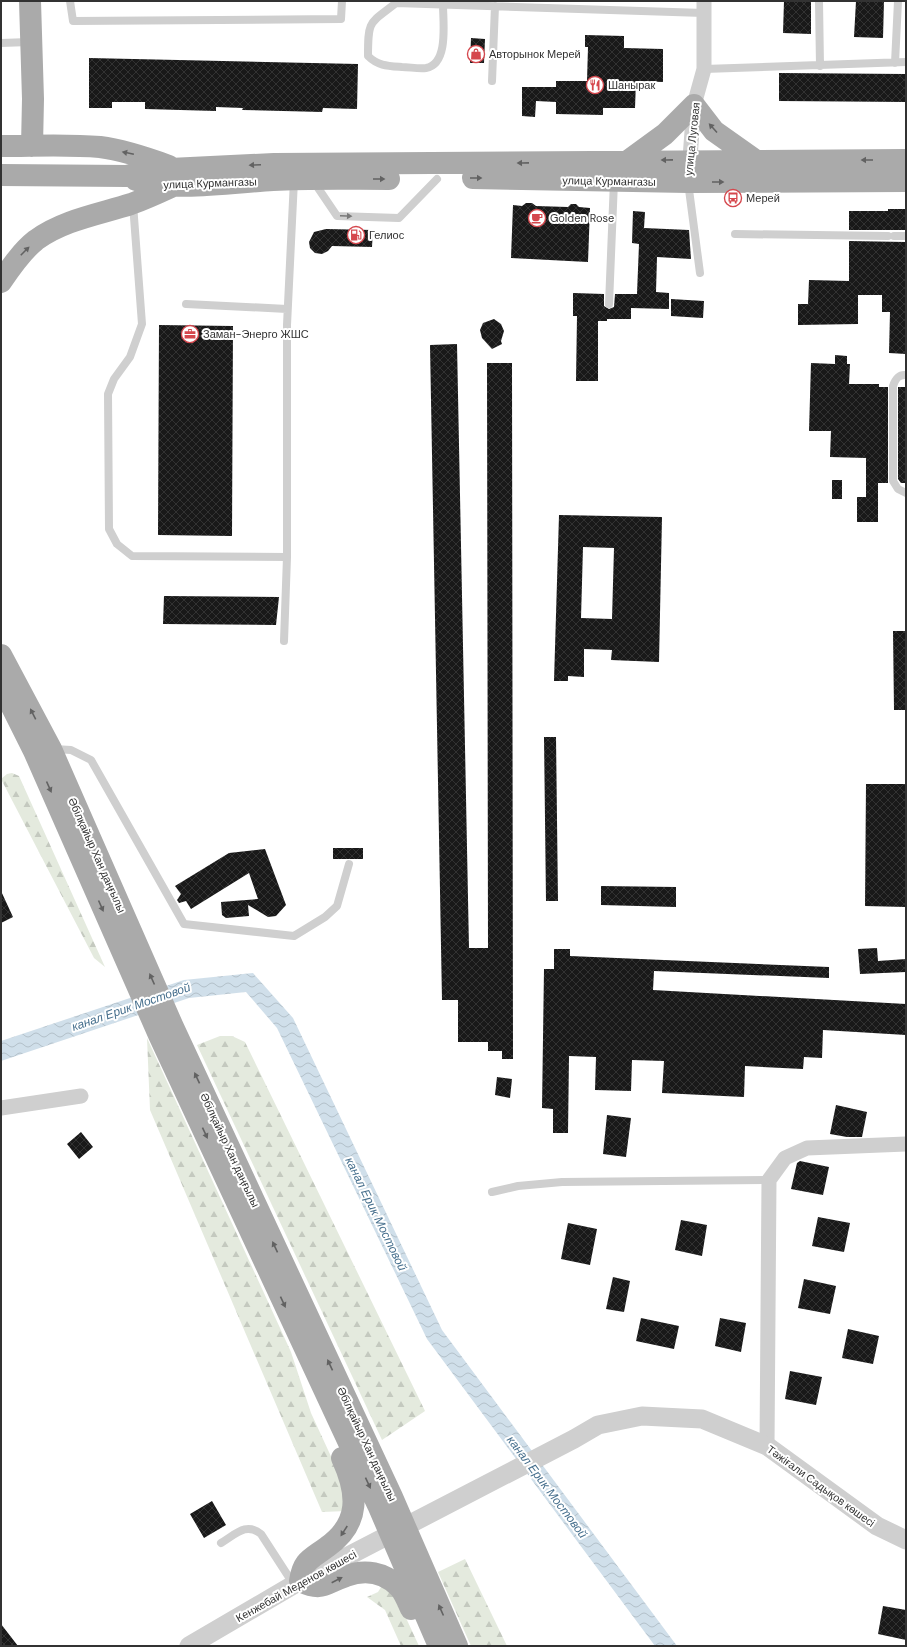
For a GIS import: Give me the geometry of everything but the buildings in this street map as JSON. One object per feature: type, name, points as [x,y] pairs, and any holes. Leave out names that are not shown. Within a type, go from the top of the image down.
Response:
[{"type":"main road","points":[[30,1],[32,42],[32,146]]},
{"type":"main road","points":[[628,161],[665,134],[694,105],[714,131],[755,160]]},
{"type":"main road","points":[[1,146],[56,145],[101,148],[139,156],[177,177]]},
{"type":"main road","name":"улица Курмангазы","points":[[1,175],[127,176],[149,184],[177,177],[303,172],[432,174],[552,171],[628,161],[906,160]]},
{"type":"main road","name":"улица Курмангазы","points":[[552,171],[614,181],[906,181]]},
{"type":"main road","points":[[1,282],[17,259],[36,240],[74,221],[133,203],[177,177]]},
{"type":"main road","name":"Әбілқайыр Хан даңғылы","points":[[1,655],[51,749],[135,962]]},
{"type":"main road","name":"Әбілқайыр Хан даңғылы","points":[[1,690],[10,703],[34,751],[135,962],[323,1388],[378,1505],[397,1531],[439,1646]]},
{"type":"main road","name":"Әбілқайыр Хан даңғылы","points":[[166,1031],[397,1531],[457,1646]]},
{"type":"main road","points":[[323,1388],[332,1436],[349,1473],[354,1496],[352,1515],[343,1534],[310,1558],[302,1570],[297,1583],[312,1587],[325,1586],[346,1576],[368,1571],[383,1575],[400,1588],[428,1646]]},
{"type":"street","name":"улица Луговая","points":[[688,182],[694,105],[704,70],[704,7]]},
{"type":"street","points":[[1,1108],[81,1096]]},
{"type":"street","points":[[768,1446],[769,1180],[785,1158],[807,1148],[906,1144]]},
{"type":"street","name":"Тәжіғали Садықов көшесі","points":[[397,1531],[598,1425],[642,1416],[702,1419],[768,1446],[876,1526],[906,1540]]},
{"type":"street","name":"Кенжебай Меденов көшесі","points":[[189,1646],[297,1583],[397,1531]]},
{"type":"lane","points":[[70,1],[73,21],[341,19],[342,1]]},
{"type":"lane","points":[[819,1],[820,66]]},
{"type":"lane","points":[[895,63],[898,1]]},
{"type":"lane","points":[[443,4],[442,54],[437,62],[427,68],[385,66],[375,63],[368,56],[368,31],[372,23],[396,2],[495,6],[704,7]]},
{"type":"lane","points":[[492,81],[495,6]]},
{"type":"lane","points":[[1,43],[32,42]]},
{"type":"lane","points":[[704,70],[906,62]]},
{"type":"lane","points":[[303,172],[337,216],[399,218],[432,174]]},
{"type":"lane","points":[[284,641],[287,557],[287,309],[303,172]]},
{"type":"lane","points":[[609,304],[614,181]]},
{"type":"lane","points":[[688,182],[700,273]]},
{"type":"lane","points":[[133,203],[142,324],[130,357],[114,379],[108,394],[109,530],[117,544],[132,556],[287,557]]},
{"type":"lane","points":[[735,234],[906,236]]},
{"type":"lane","points":[[186,304],[287,309]]},
{"type":"lane","points":[[906,375],[903,374],[896,379],[893,386],[893,481],[898,489],[906,493]]},
{"type":"lane","points":[[51,749],[71,750],[91,760],[184,924],[294,936],[325,917],[338,906],[349,864]]},
{"type":"lane","points":[[492,1192],[518,1186],[562,1182],[769,1180]]},
{"type":"lane","points":[[222,1543],[246,1528],[255,1529],[262,1534],[297,1583]]},
{"type":"green space","points":[[12,773],[19,776],[105,967],[94,958],[1,779],[7,774]]},
{"type":"green space","points":[[220,1036],[232,1036],[245,1042],[425,1411],[382,1440],[197,1045]]},
{"type":"green space","points":[[147,1038],[291,1352],[311,1413],[346,1489],[347,1511],[322,1512],[150,1110]]},
{"type":"green space","points":[[465,1559],[507,1646],[471,1646],[438,1572]]},
{"type":"green space","points":[[383,1584],[394,1592],[419,1646],[401,1646],[385,1610],[367,1597],[378,1592]]},
{"type":"water","name":"канал Ерик Мостовой","points":[[253,973],[293,1018],[442,1330],[677,1646],[655,1646],[427,1339],[277,1028],[246,992],[189,998],[1,1061],[1,1041],[184,980]]},
{"type":"place","name":"Авторынок Мерей","points":[[476,54]]},
{"type":"place","name":"Шанырак","points":[[595,85]]},
{"type":"place","name":"Мерей","points":[[733,198]]},
{"type":"place","name":"Golden Rose","points":[[537,218]]},
{"type":"place","name":"Гелиос","points":[[356,235]]},
{"type":"place","name":"Заман-Энерго ЖШС","points":[[190,334]]}]
